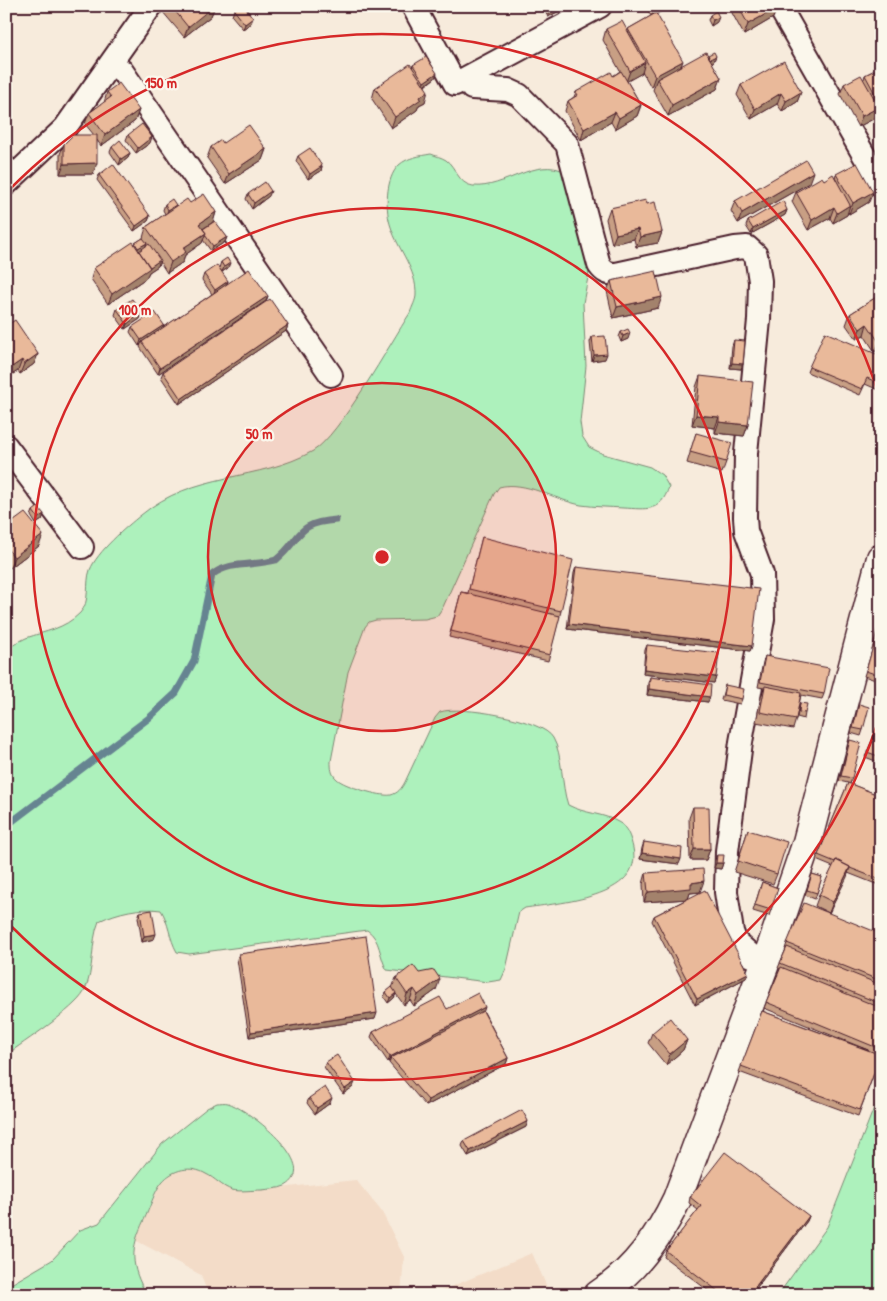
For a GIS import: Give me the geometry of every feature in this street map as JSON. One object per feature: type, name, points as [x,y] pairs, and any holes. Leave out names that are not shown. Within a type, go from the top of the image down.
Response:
[{"type":"street","points":[[11,172],[65,128],[151,6]]},
{"type":"street","points":[[413,6],[455,84],[600,6]]},
{"type":"street","points":[[779,6],[881,185]]},
{"type":"street","points":[[111,63],[122,71],[331,375]]},
{"type":"street","points":[[467,78],[472,88],[508,90],[519,95],[567,144],[599,265],[609,274],[735,248],[747,247],[756,254],[760,281],[759,320],[746,453],[745,517],[746,531],[762,574],[763,619],[741,742],[728,851],[726,892],[732,932],[736,942],[748,953],[766,961]]},
{"type":"street","points":[[6,446],[82,547]]},
{"type":"street","points":[[598,1295],[619,1279],[639,1259],[667,1220],[766,961],[810,833],[881,558]]},
{"type":"shaded area","points":[[189,1168],[206,1173],[231,1190],[250,1191],[356,1180],[382,1212],[404,1257],[401,1295],[208,1295],[201,1275],[135,1240],[161,1183],[173,1173]]},
{"type":"shaded area","points":[[532,1253],[547,1287],[528,1295],[431,1295]]},
{"type":"green space","points":[[431,154],[446,160],[464,182],[473,186],[497,183],[531,170],[543,168],[554,168],[566,172],[590,267],[583,303],[586,366],[580,422],[582,436],[589,447],[603,454],[650,467],[662,475],[669,487],[657,505],[652,508],[639,509],[581,505],[530,488],[519,486],[499,487],[494,494],[443,607],[437,616],[425,619],[376,620],[369,622],[365,627],[348,672],[331,761],[332,771],[337,779],[347,785],[371,793],[391,795],[401,789],[404,784],[435,718],[440,712],[464,710],[500,715],[518,720],[546,731],[553,738],[559,753],[568,805],[612,819],[624,826],[633,848],[633,865],[625,878],[612,888],[576,900],[525,908],[519,912],[506,969],[501,980],[488,982],[387,970],[375,938],[367,930],[189,954],[177,952],[161,910],[137,910],[114,915],[99,921],[94,938],[90,975],[84,992],[79,999],[48,1025],[6,1055],[6,649],[26,638],[68,623],[80,613],[86,603],[90,570],[99,556],[112,540],[141,515],[161,501],[182,491],[204,484],[292,461],[313,451],[324,442],[364,387],[410,313],[415,301],[416,286],[414,277],[391,227],[387,204],[391,178],[399,165],[418,156]]},
{"type":"green space","points":[[881,1090],[881,1295],[778,1295],[827,1227]]},
{"type":"green space","points":[[217,1103],[227,1103],[238,1107],[278,1139],[289,1153],[295,1165],[294,1177],[285,1186],[262,1190],[236,1191],[225,1187],[200,1171],[188,1169],[177,1171],[166,1178],[159,1186],[136,1240],[134,1249],[135,1266],[141,1285],[147,1295],[6,1295],[6,1287],[52,1260],[80,1230],[99,1223],[162,1144],[207,1108]]},
{"type":"building","points":[[171,6],[214,6],[188,27]]},
{"type":"building","points":[[239,6],[244,6],[253,18],[245,24],[234,10]]},
{"type":"building","points":[[547,6],[560,6],[550,12]]},
{"type":"building","points":[[650,6],[662,6],[653,12]]},
{"type":"building","points":[[738,6],[776,6],[777,8],[748,24]]},
{"type":"building","points":[[716,11],[719,17],[713,20],[710,15]]},
{"type":"building","points":[[656,13],[683,61],[655,76],[628,29]]},
{"type":"building","points":[[622,21],[645,62],[630,71],[606,29]]},
{"type":"building","points":[[706,52],[721,78],[672,105],[657,79]]},
{"type":"building","points":[[714,52],[716,56],[710,59],[708,55]]},
{"type":"building","points":[[426,57],[437,73],[424,82],[413,65]]},
{"type":"building","points":[[784,61],[801,92],[786,101],[781,93],[755,109],[741,85]]},
{"type":"building","points":[[410,64],[428,91],[420,97],[421,99],[395,117],[375,88]]},
{"type":"building","points":[[881,67],[881,100],[879,101],[865,75]]},
{"type":"building","points":[[621,71],[641,105],[619,118],[615,112],[584,129],[568,101],[578,95],[576,92],[611,72],[613,76]]},
{"type":"building","points":[[861,75],[879,107],[862,116],[844,84]]},
{"type":"building","points":[[119,83],[139,110],[105,135],[89,113],[111,97],[107,92]]},
{"type":"building","points":[[142,124],[152,137],[138,148],[128,135]]},
{"type":"building","points":[[249,125],[266,149],[229,174],[211,147],[221,140],[223,143]]},
{"type":"building","points":[[73,135],[97,135],[97,163],[64,164],[64,144]]},
{"type":"building","points":[[120,140],[130,153],[121,159],[112,147]]},
{"type":"building","points":[[310,148],[322,166],[310,174],[298,156]]},
{"type":"building","points":[[806,160],[813,172],[742,213],[735,201]]},
{"type":"building","points":[[857,163],[873,192],[853,203],[836,174]]},
{"type":"building","points":[[113,164],[150,216],[136,226],[99,175]]},
{"type":"building","points":[[833,174],[850,205],[837,213],[834,207],[812,220],[796,192],[822,177],[824,180]]},
{"type":"building","points":[[265,182],[271,191],[254,203],[248,194]]},
{"type":"building","points":[[204,194],[216,212],[199,224],[206,233],[183,248],[186,252],[171,262],[146,227],[187,199],[190,203]]},
{"type":"building","points":[[172,199],[176,205],[168,210],[165,204]]},
{"type":"building","points":[[646,200],[647,204],[655,202],[662,232],[640,237],[638,229],[616,234],[610,208]]},
{"type":"building","points":[[783,201],[787,210],[753,229],[748,221]]},
{"type":"building","points":[[215,221],[227,237],[213,246],[203,229]]},
{"type":"building","points":[[143,238],[147,243],[138,248],[135,243]]},
{"type":"building","points":[[133,242],[150,268],[112,294],[94,268]]},
{"type":"building","points":[[149,244],[160,260],[150,267],[139,251]]},
{"type":"building","points":[[227,258],[230,263],[224,267],[221,262]]},
{"type":"building","points":[[217,265],[228,281],[215,290],[204,274]]},
{"type":"building","points":[[249,269],[268,296],[160,368],[142,342]]},
{"type":"building","points":[[656,271],[662,297],[617,307],[611,281]]},
{"type":"building","points":[[881,294],[881,340],[879,342],[867,324],[860,329],[850,314]]},
{"type":"building","points":[[132,299],[142,313],[127,324],[117,309]]},
{"type":"building","points":[[270,299],[288,325],[181,399],[163,372]]},
{"type":"building","points":[[155,312],[164,325],[141,340],[132,327]]},
{"type":"building","points":[[15,320],[38,354],[24,364],[22,360],[6,371],[6,326]]},
{"type":"building","points":[[628,329],[630,333],[623,336],[621,332]]},
{"type":"building","points":[[825,332],[881,356],[881,384],[867,378],[862,389],[809,367]]},
{"type":"building","points":[[605,336],[607,354],[594,355],[592,337]]},
{"type":"building","points":[[734,340],[745,341],[743,364],[732,363]]},
{"type":"building","points":[[700,376],[753,382],[748,425],[719,422],[719,417],[696,415]]},
{"type":"building","points":[[696,433],[732,443],[726,462],[690,452]]},
{"type":"building","points":[[38,507],[44,514],[38,518],[33,511]]},
{"type":"building","points":[[25,513],[43,535],[14,557],[6,547],[6,527]]},
{"type":"building","points":[[482,537],[573,560],[561,611],[469,589]]},
{"type":"building","points":[[576,567],[759,589],[752,646],[569,624]]},
{"type":"building","points":[[461,592],[560,616],[550,655],[451,631]]},
{"type":"building","points":[[874,643],[881,645],[881,676],[866,671]]},
{"type":"building","points":[[647,645],[719,653],[716,677],[644,669]]},
{"type":"building","points":[[765,656],[829,668],[824,694],[760,682]]},
{"type":"building","points":[[650,677],[711,685],[710,697],[649,689]]},
{"type":"building","points":[[725,685],[744,689],[742,699],[723,695]]},
{"type":"building","points":[[765,686],[801,693],[796,719],[760,712]]},
{"type":"building","points":[[800,703],[807,704],[805,713],[799,712]]},
{"type":"building","points":[[859,704],[869,707],[863,730],[853,728]]},
{"type":"building","points":[[881,720],[881,757],[867,752]]},
{"type":"building","points":[[850,740],[861,743],[852,778],[841,776]]},
{"type":"building","points":[[848,783],[881,796],[881,880],[850,868],[836,860],[835,862],[818,855]]},
{"type":"building","points":[[693,807],[709,807],[710,849],[694,849]]},
{"type":"building","points":[[748,830],[787,842],[777,874],[738,861]]},
{"type":"building","points":[[644,842],[682,848],[681,859],[642,853]]},
{"type":"building","points":[[717,855],[724,855],[723,863],[716,863]]},
{"type":"building","points":[[836,860],[850,867],[833,902],[819,895]]},
{"type":"building","points":[[703,869],[704,881],[691,883],[691,888],[648,892],[646,873]]},
{"type":"building","points":[[812,874],[822,877],[817,893],[807,890]]},
{"type":"building","points":[[762,882],[778,888],[771,910],[755,905]]},
{"type":"building","points":[[705,890],[748,973],[697,999],[654,916]]},
{"type":"building","points":[[804,903],[881,934],[881,981],[787,943]]},
{"type":"building","points":[[152,910],[156,934],[144,936],[140,912]]},
{"type":"building","points":[[366,936],[377,1013],[251,1032],[239,954]]},
{"type":"building","points":[[787,947],[881,985],[881,1004],[780,963]]},
{"type":"building","points":[[413,965],[419,973],[434,970],[440,979],[418,995],[414,989],[407,994],[396,978]]},
{"type":"building","points":[[781,967],[881,1008],[880,1049],[766,1002]]},
{"type":"building","points":[[392,987],[396,993],[390,998],[386,992]]},
{"type":"building","points":[[478,993],[485,1007],[390,1057],[373,1032],[440,997],[447,1009]]},
{"type":"building","points":[[483,1011],[508,1058],[428,1100],[391,1058]]},
{"type":"building","points":[[762,1011],[881,1055],[860,1110],[741,1066]]},
{"type":"building","points":[[670,1018],[687,1040],[670,1054],[652,1033]]},
{"type":"building","points":[[337,1055],[355,1082],[345,1089],[326,1062]]},
{"type":"building","points":[[325,1087],[332,1098],[317,1108],[309,1098]]},
{"type":"building","points":[[522,1110],[528,1121],[470,1151],[464,1141]]},
{"type":"building","points":[[725,1152],[809,1216],[749,1295],[723,1295],[666,1251],[701,1206],[690,1197]]},
{"type":"waterway","points":[[6,826],[149,718],[176,693],[194,661],[212,575],[234,566],[276,560],[306,528],[313,524],[336,520]]}]
